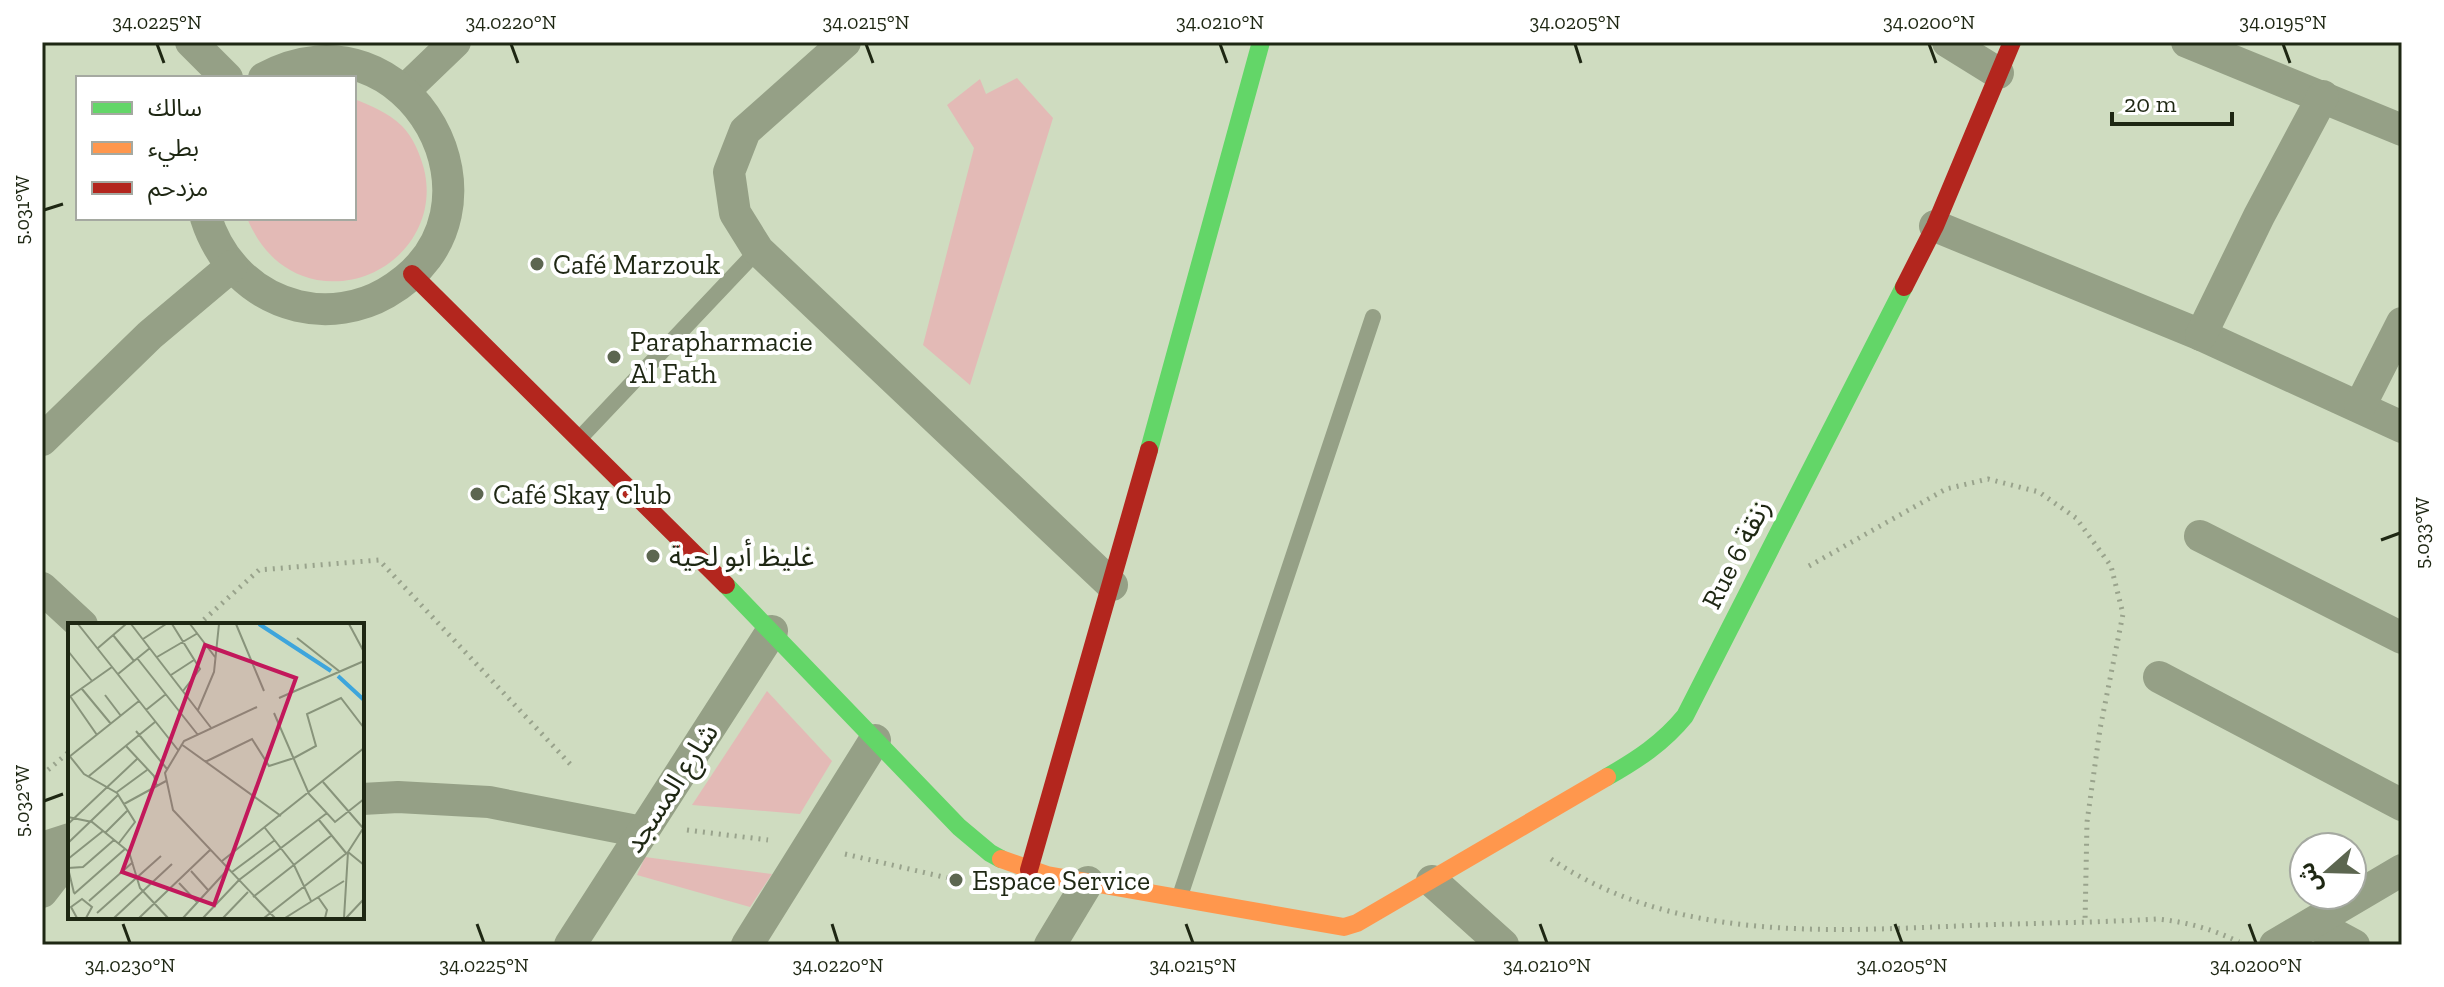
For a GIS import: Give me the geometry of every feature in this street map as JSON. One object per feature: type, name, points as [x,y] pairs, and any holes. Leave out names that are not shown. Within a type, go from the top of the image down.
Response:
[{"type":"street","points":[[191,42],[225,76]]},
{"type":"street","points":[[404,91],[455,42]]},
{"type":"street","points":[[845,42],[745,131],[729,172],[735,213],[758,250],[1112,585]]},
{"type":"street","points":[[1029,870],[1112,585],[1261,42]]},
{"type":"street","points":[[1948,42],[1998,73]]},
{"type":"street","name":"Rue 6 زنقة","points":[[1313,931],[1357,923],[1432,881],[1640,758],[1669,735],[1685,716],[1935,226],[2012,42]]},
{"type":"street","points":[[2187,42],[2402,130]]},
{"type":"street","points":[[207,220],[232,266],[250,284],[272,297],[321,309],[370,301],[392,289],[412,274],[428,254],[439,232],[447,209],[446,160],[439,137],[420,106],[404,91],[372,71],[339,63],[304,63],[269,76]]},
{"type":"street","points":[[2201,335],[2259,216],[2323,96]]},
{"type":"street","points":[[1935,226],[2201,335],[2402,427]]},
{"type":"street","points":[[42,440],[150,335],[232,266]]},
{"type":"street","points":[[412,274],[772,631],[959,827],[990,853],[1029,870],[1180,898],[1313,931]]},
{"type":"street","points":[[2360,406],[2402,323]]},
{"type":"street","points":[[2200,536],[2402,638]]},
{"type":"street","points":[[42,588],[80,623]]},
{"type":"street","name":"شارع المسجد","points":[[570,945],[772,631]]},
{"type":"street","points":[[2159,677],[2402,805]]},
{"type":"street","points":[[747,945],[875,740]]},
{"type":"street","points":[[364,799],[398,797],[489,802],[642,832]]},
{"type":"street","points":[[42,848],[68,840]]},
{"type":"street","points":[[42,892],[68,859]]},
{"type":"street","points":[[2275,945],[2402,870]]},
{"type":"street","points":[[1432,881],[1503,945]]},
{"type":"street","points":[[1050,945],[1088,882]]},
{"type":"street","points":[[2313,923],[2354,945]]},
{"type":"lane","points":[[579,439],[758,250]]},
{"type":"lane","points":[[1180,898],[1373,317]]},
{"type":"path","points":[[1806,568],[1946,489],[1988,479],[2039,492],[2076,518],[2111,566],[2123,614],[2100,729],[2087,822],[2085,923]]},
{"type":"path","points":[[200,623],[259,570],[379,560],[571,765]]},
{"type":"path","points":[[42,775],[68,753]]},
{"type":"path","points":[[1515,832],[1554,861],[1604,889],[1663,909],[1729,925],[1849,931],[2157,919],[2187,922],[2216,931],[2244,945]]},
{"type":"shaded area","points":[[1017,78],[1053,118],[970,385],[923,345],[974,148],[947,105],[980,79],[986,94]]},
{"type":"shaded area","points":[[356,100],[391,117],[413,140],[424,169],[427,193],[423,215],[414,236],[401,253],[384,267],[341,281],[317,280],[293,272],[274,258],[258,240],[248,220],[356,220]]},
{"type":"shaded area","points":[[767,691],[832,761],[800,814],[692,805]]},
{"type":"shaded area","points":[[645,857],[772,874],[750,907],[637,875]]},
{"type":"traffic: fast","points":[[1149,450],[1261,42]]},
{"type":"traffic: fast","points":[[1607,777],[1649,750],[1685,716],[1904,287]]},
{"type":"traffic: fast","points":[[726,585],[959,827],[1001,859]]},
{"type":"traffic: slow","points":[[1001,859],[1047,875],[1344,927],[1357,923],[1607,777]]},
{"type":"traffic: jam","points":[[1904,287],[1935,226],[2012,42]]},
{"type":"traffic: jam","points":[[412,274],[726,585]]},
{"type":"traffic: jam","points":[[1029,870],[1149,450]]},
{"type":"place","name":"Café Marzouk","points":[[537,264]]},
{"type":"place","name":"Parapharmacie Al Fath","points":[[614,357]]},
{"type":"place","name":"Café Skay Club","points":[[477,494]]},
{"type":"place","name":"غليظ أبو لحية","points":[[653,556]]},
{"type":"place","name":"Espace Service","points":[[956,880]]}]
